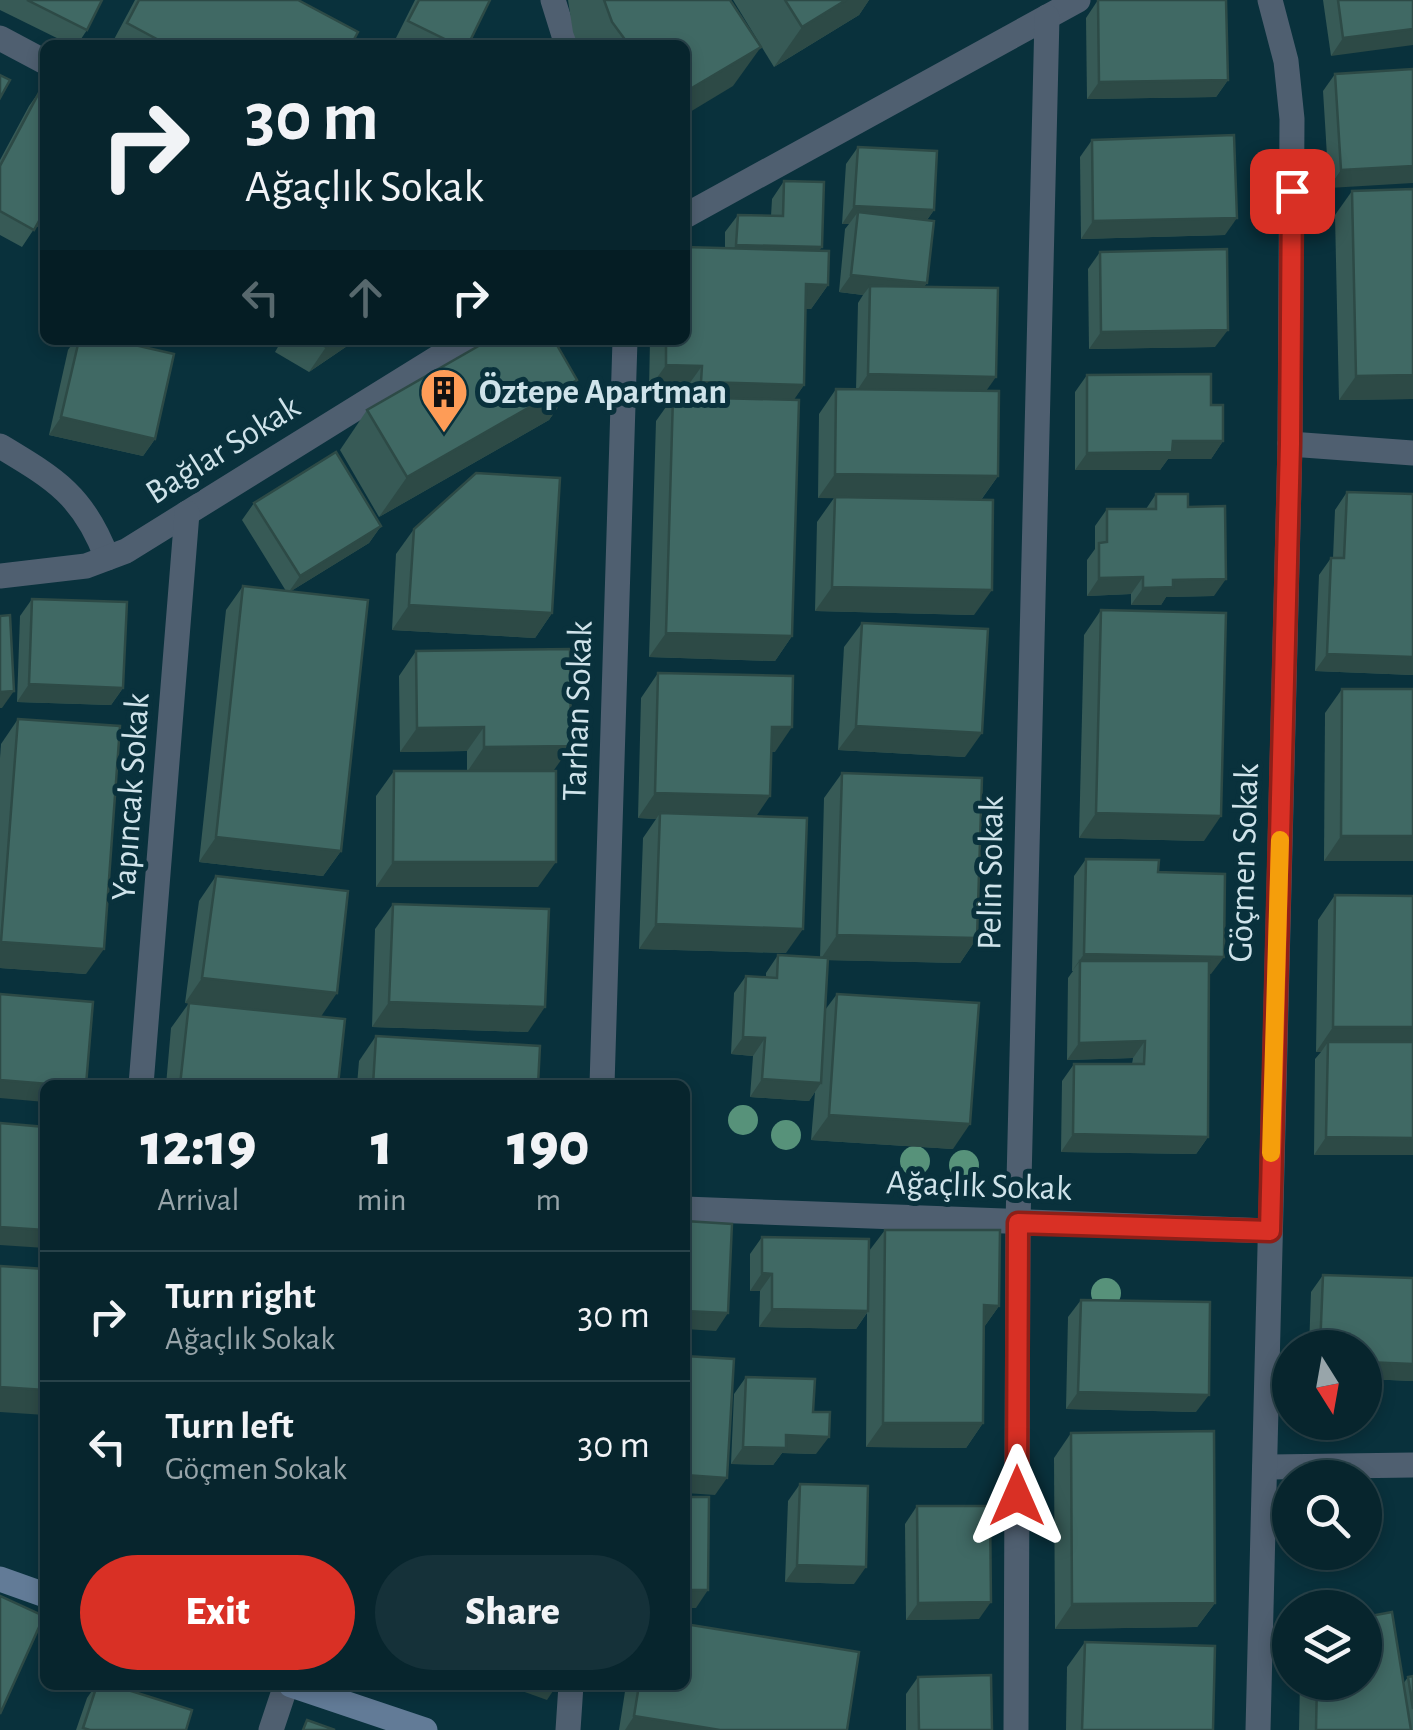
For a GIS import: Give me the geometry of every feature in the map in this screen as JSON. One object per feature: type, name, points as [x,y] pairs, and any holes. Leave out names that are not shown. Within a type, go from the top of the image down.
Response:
[{"type":"main road","points":[[0,1579],[40,1594]]},
{"type":"main road","points":[[303,1690],[425,1730]]},
{"type":"street","points":[[553,0],[565,40]]},
{"type":"street","points":[[690,213],[1078,0]]},
{"type":"street","name":"Göçmen Sokak","points":[[1258,1730],[1290,444],[1292,119],[1286,61],[1270,0]]},
{"type":"street","name":"Pelin Sokak","points":[[1016,1730],[1018,1223],[1046,17]]},
{"type":"street","points":[[0,38],[40,59]]},
{"type":"street","name":"Bağlar Sokak","points":[[0,576],[63,571],[108,558],[187,514],[458,345]]},
{"type":"street","name":"Tarhan Sokak","points":[[602,1080],[625,345]]},
{"type":"street","points":[[1290,444],[1413,453]]},
{"type":"street","points":[[0,446],[76,499],[94,521],[108,558]]},
{"type":"street","name":"Yapıncak Sokak","points":[[141,1080],[187,514]]},
{"type":"street","name":"Ağaçlık Sokak","points":[[690,1209],[1270,1231]]},
{"type":"street","points":[[1265,1467],[1413,1465]]},
{"type":"street","points":[[271,1730],[286,1690]]},
{"type":"street","points":[[568,1730],[571,1690]]},
{"type":"building","points":[[27,0],[102,0],[87,30]]},
{"type":"building","points":[[139,0],[298,0],[358,32],[354,40],[159,40],[127,23]]},
{"type":"building","points":[[419,0],[490,0],[470,40],[447,40],[408,21]]},
{"type":"building","points":[[604,0],[730,0],[761,47],[690,89],[690,40],[625,40],[612,22]]},
{"type":"building","points":[[785,0],[846,0],[802,27]]},
{"type":"building","points":[[1098,0],[1226,0],[1228,80],[1099,82]]},
{"type":"building","points":[[1338,0],[1413,0],[1413,29],[1343,38]]},
{"type":"building","points":[[1413,69],[1413,166],[1341,170],[1335,74]]},
{"type":"building","points":[[0,75],[10,80],[0,98]]},
{"type":"building","points":[[40,91],[40,219],[34,230],[0,211],[0,166]]},
{"type":"building","points":[[1234,135],[1237,218],[1093,221],[1092,140]]},
{"type":"building","points":[[858,147],[937,151],[934,210],[854,206]]},
{"type":"building","points":[[784,181],[824,182],[822,247],[736,245],[738,215],[783,216]]},
{"type":"building","points":[[1413,189],[1413,375],[1356,376],[1352,191]]},
{"type":"building","points":[[858,212],[934,221],[927,283],[851,275]]},
{"type":"building","points":[[690,247],[829,251],[828,285],[806,284],[804,385],[701,382],[702,366],[666,365],[666,345],[690,345]]},
{"type":"building","points":[[1227,249],[1228,330],[1101,332],[1100,252]]},
{"type":"building","points":[[870,286],[998,288],[996,377],[868,374]]},
{"type":"building","points":[[78,345],[135,345],[174,354],[155,439],[61,417]]},
{"type":"building","points":[[480,345],[557,345],[577,380],[407,477],[367,410]]},
{"type":"building","points":[[1211,374],[1211,405],[1223,405],[1223,441],[1173,441],[1172,452],[1087,453],[1087,375]]},
{"type":"building","points":[[836,389],[999,391],[998,476],[835,474]]},
{"type":"building","points":[[673,397],[799,400],[792,636],[666,633]]},
{"type":"building","points":[[336,452],[381,526],[300,576],[254,503]]},
{"type":"building","points":[[476,473],[560,478],[552,613],[409,605],[414,529]]},
{"type":"building","points":[[1347,492],[1413,494],[1413,657],[1327,654],[1331,558],[1344,558]]},
{"type":"building","points":[[1156,494],[1188,494],[1188,507],[1225,506],[1226,579],[1173,580],[1173,587],[1143,588],[1143,577],[1099,578],[1099,543],[1107,542],[1107,509],[1156,509]]},
{"type":"building","points":[[835,497],[993,500],[992,590],[832,587]]},
{"type":"building","points":[[243,586],[368,600],[341,851],[216,837]]},
{"type":"building","points":[[32,599],[127,602],[123,688],[29,684]]},
{"type":"building","points":[[1101,610],[1226,613],[1221,816],[1096,813]]},
{"type":"building","points":[[10,615],[14,691],[0,692],[0,616]]},
{"type":"building","points":[[862,623],[988,629],[982,733],[856,726]]},
{"type":"building","points":[[570,649],[571,746],[484,747],[484,727],[417,728],[416,651]]},
{"type":"building","points":[[658,673],[793,676],[792,727],[772,727],[770,796],[655,793]]},
{"type":"building","points":[[1342,689],[1413,689],[1413,836],[1341,836]]},
{"type":"building","points":[[18,719],[120,726],[104,949],[1,942]]},
{"type":"building","points":[[394,771],[556,771],[556,862],[393,862]]},
{"type":"building","points":[[842,773],[982,778],[977,938],[837,935]]},
{"type":"building","points":[[660,813],[807,818],[803,929],[656,924]]},
{"type":"building","points":[[1086,859],[1159,860],[1158,872],[1225,874],[1224,957],[1084,954]]},
{"type":"building","points":[[216,876],[348,891],[337,993],[202,978]]},
{"type":"building","points":[[1335,895],[1413,896],[1413,1027],[1333,1027]]},
{"type":"building","points":[[393,904],[549,909],[545,1007],[389,1002]]},
{"type":"building","points":[[778,955],[828,958],[821,1083],[762,1079],[765,1038],[743,1037],[746,976],[777,978]]},
{"type":"building","points":[[1080,961],[1209,961],[1208,1137],[1073,1134],[1074,1064],[1144,1064],[1145,1041],[1079,1043]]},
{"type":"building","points":[[0,994],[93,1002],[86,1080],[40,1080],[40,1083],[0,1080]]},
{"type":"building","points":[[837,994],[979,1003],[970,1124],[829,1115]]},
{"type":"building","points":[[189,1003],[345,1019],[339,1080],[181,1080]]},
{"type":"building","points":[[376,1036],[540,1046],[538,1080],[373,1080]]},
{"type":"building","points":[[1328,1042],[1413,1042],[1413,1138],[1326,1137]]},
{"type":"building","points":[[0,1123],[40,1127],[40,1230],[0,1227]]},
{"type":"building","points":[[690,1221],[732,1224],[728,1313],[690,1311]]},
{"type":"building","points":[[885,1230],[1000,1230],[999,1306],[984,1305],[983,1423],[883,1423]]},
{"type":"building","points":[[762,1237],[869,1239],[868,1311],[772,1309],[772,1274],[762,1273]]},
{"type":"building","points":[[0,1266],[40,1269],[40,1390],[0,1387]]},
{"type":"building","points":[[1323,1275],[1413,1278],[1413,1364],[1382,1363],[1382,1330],[1321,1330]]},
{"type":"building","points":[[1081,1300],[1210,1302],[1209,1395],[1078,1392]]},
{"type":"building","points":[[690,1356],[734,1359],[727,1478],[690,1475]]},
{"type":"building","points":[[746,1377],[815,1379],[813,1412],[830,1412],[829,1437],[786,1435],[786,1448],[743,1447]]},
{"type":"building","points":[[1214,1431],[1215,1603],[1072,1604],[1071,1433]]},
{"type":"building","points":[[800,1484],[868,1486],[866,1567],[797,1565]]},
{"type":"building","points":[[690,1497],[709,1497],[708,1590],[690,1590]]},
{"type":"building","points":[[917,1506],[990,1506],[991,1602],[918,1603]]},
{"type":"building","points":[[0,1596],[40,1614],[40,1625],[0,1714]]},
{"type":"building","points":[[1392,1612],[1411,1730],[1316,1730],[1317,1700],[1382,1700],[1382,1614]]},
{"type":"building","points":[[690,1625],[859,1652],[847,1730],[720,1730],[634,1716],[638,1690],[690,1690]]},
{"type":"building","points":[[1085,1642],[1215,1646],[1213,1730],[1082,1730]]},
{"type":"building","points":[[991,1675],[992,1730],[919,1730],[918,1677]]},
{"type":"building","points":[[1413,1676],[1413,1709],[1408,1677]]},
{"type":"building","points":[[95,1690],[128,1690],[192,1710],[186,1730],[83,1728]]},
{"type":"building","points":[[307,1720],[335,1730],[303,1730]]},
{"type":"slow traffic","points":[[1271,1153],[1280,840]]},
{"type":"place","name":"Öztepe Apartman","points":[[444,434]]},
{"type":"route","points":[[1017,1496],[1018,1223],[1270,1231],[1290,444],[1292,191]]}]
